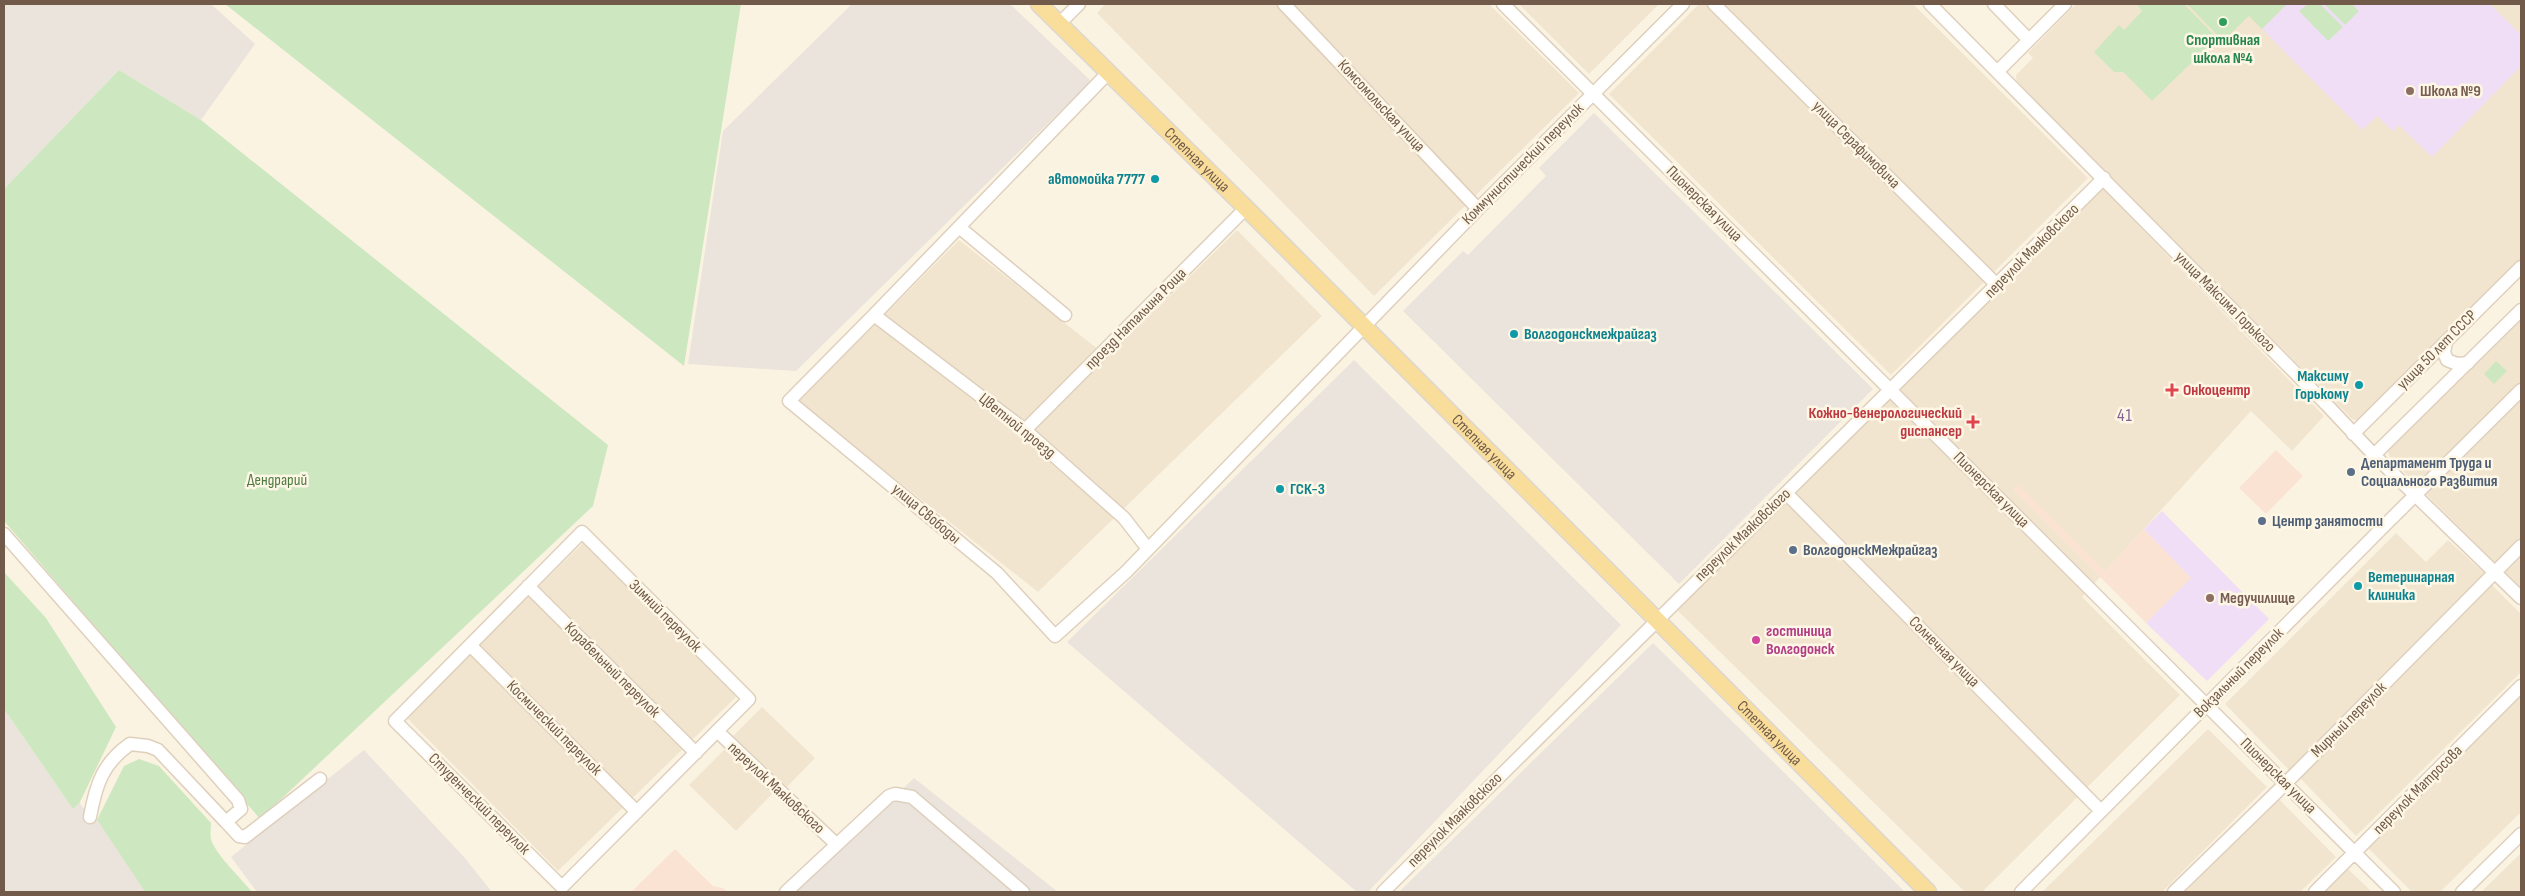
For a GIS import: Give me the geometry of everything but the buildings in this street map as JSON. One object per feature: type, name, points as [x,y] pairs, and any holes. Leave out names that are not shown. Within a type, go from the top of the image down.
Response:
[{"type":"main road","name":"Степная улица","points":[[1038,4],[1246,208],[1928,892]]},
{"type":"street","points":[[1059,24],[1079,4]]},
{"type":"street","name":"Комсомольская улица","points":[[1284,4],[1478,209]]},
{"type":"street","name":"Пионерская улица","points":[[1502,4],[1892,390],[2394,892]]},
{"type":"street","name":"Коммунистический переулок","points":[[1055,636],[1084,612],[1148,549],[1478,209],[1683,4]]},
{"type":"street","name":"улица Серафимовича","points":[[1714,4],[1998,285]]},
{"type":"street","name":"улица Максима Горького","points":[[1930,4],[2104,178],[2326,404],[2353,434],[2521,598]]},
{"type":"street","points":[[1994,4],[2029,40]]},
{"type":"street","points":[[1998,71],[2065,4]]},
{"type":"street","points":[[874,315],[1108,73]]},
{"type":"street","name":"переулок Маяковского","points":[[1383,892],[2104,178]]},
{"type":"street","name":"проезд Натальина Роща","points":[[1025,430],[1246,208]]},
{"type":"street","points":[[959,227],[1065,315]]},
{"type":"street","name":"улица 50 лет СССР","points":[[2353,434],[2521,267]]},
{"type":"street","name":"улица 50 лет СССР","points":[[2374,455],[2521,310]]},
{"type":"street","name":"Цветной проезд","points":[[874,315],[1025,430],[1124,518],[1148,549]]},
{"type":"street","name":"улица Свободы","points":[[874,315],[789,401],[998,573],[1055,636]]},
{"type":"street","points":[[2446,342],[2444,352],[2447,360],[2457,364],[2468,363]]},
{"type":"street","name":"Вокзальный переулок","points":[[2021,892],[2521,390]]},
{"type":"street","name":"Солнечная улица","points":[[1786,493],[2101,812]]},
{"type":"street","name":"Зимний переулок","points":[[528,586],[582,532],[749,699],[717,731]]},
{"type":"street","points":[[4,534],[238,800],[241,809],[226,822]]},
{"type":"street","name":"Мирный переулок","points":[[2174,892],[2285,784],[2521,546]]},
{"type":"street","points":[[470,645],[528,586]]},
{"type":"street","name":"Корабельный переулок","points":[[528,586],[696,753]]},
{"type":"street","name":"Студенческий переулок","points":[[470,645],[395,721],[562,887],[637,812]]},
{"type":"street","name":"Космический переулок","points":[[470,645],[637,812]]},
{"type":"street","name":"переулок Матросова","points":[[2315,892],[2521,686]]},
{"type":"street","points":[[637,812],[717,731]]},
{"type":"street","name":"переулок Маяковского","points":[[717,731],[836,844]]},
{"type":"street","points":[[90,817],[94,797],[103,774],[113,756],[130,744],[148,746],[158,750],[239,836],[245,837],[320,779]]},
{"type":"street","name":"переулок Маяковского","points":[[786,892],[889,796],[895,794],[912,797],[1023,892]]},
{"type":"street","points":[[2462,892],[2521,834]]},
{"type":"shaded area","points":[[4,4],[211,4],[255,44],[201,120],[119,70],[4,189]]},
{"type":"shaded area","points":[[852,4],[1010,4],[1091,81],[796,371],[688,364],[723,131]]},
{"type":"shaded area","points":[[1105,4],[1489,4],[1579,93],[1374,296],[1097,13]]},
{"type":"shaded area","points":[[1519,4],[1659,4],[1589,74]]},
{"type":"shaded area","points":[[1699,4],[1913,4],[2088,178],[1891,375],[1609,94]]},
{"type":"shaded area","points":[[2076,4],[2521,4],[2521,261],[2359,421],[2352,419],[2017,83],[2016,75],[2033,58],[2028,53]]},
{"type":"shaded area","name":"Школа №9","points":[[2287,4],[2490,4],[2521,35],[2521,66],[2432,157],[2399,125],[2393,131],[2377,116],[2362,130],[2262,29]]},
{"type":"shaded area","points":[[1594,113],[1873,389],[1679,584],[1403,311],[1463,251],[1468,255],[1546,176],[1539,168]]},
{"type":"shaded area","points":[[2101,187],[2324,416],[2292,451],[2251,411],[2082,597],[2180,695],[1982,892],[1965,892],[1674,607]]},
{"type":"shaded area","points":[[1237,230],[1322,316],[1038,592],[798,402],[959,240],[1108,357]]},
{"type":"shaded area","points":[[2521,317],[2521,589],[2390,458],[2388,451],[2390,446]]},
{"type":"shaded area","points":[[1354,360],[1621,625],[1368,892],[1357,892],[1067,642]]},
{"type":"shaded area","points":[[2276,450],[2303,476],[2266,514],[2239,488]]},
{"type":"shaded area","points":[[2019,485],[2105,571],[2144,529],[2192,578],[2146,623],[2013,490]]},
{"type":"shaded area","name":"Медучилище","points":[[2162,511],[2269,619],[2207,681],[2146,623],[2191,578],[2144,529]]},
{"type":"shaded area","points":[[2396,533],[2426,562],[2448,540],[2484,573],[2289,770],[2225,704]]},
{"type":"shaded area","points":[[584,542],[737,696],[558,871],[406,717]]},
{"type":"shaded area","points":[[2490,583],[2521,614],[2521,672],[2356,836],[2300,778]]},
{"type":"shaded area","points":[[1653,643],[1905,892],[1399,892]]},
{"type":"shaded area","points":[[2521,695],[2521,812],[2440,892],[2412,892],[2368,848]]},
{"type":"shaded area","points":[[762,707],[815,758],[787,787],[733,736]]},
{"type":"shaded area","points":[[4,709],[73,809],[79,802],[92,820],[97,820],[145,892],[4,892]]},
{"type":"shaded area","points":[[2208,729],[2267,787],[2162,892],[2042,892]]},
{"type":"shaded area","points":[[728,746],[774,792],[736,831],[689,785]]},
{"type":"shaded area","points":[[364,750],[464,857],[492,892],[257,892],[231,857]]},
{"type":"shaded area","points":[[914,778],[1058,892],[795,892]]},
{"type":"shaded area","points":[[2278,798],[2336,857],[2300,892],[2185,892]]},
{"type":"shaded area","points":[[675,849],[713,886],[723,888],[728,892],[631,892]]},
{"type":"shaded area","points":[[2521,853],[2521,892],[2481,892]]},
{"type":"shaded area","points":[[2348,869],[2372,892],[2324,892]]},
{"type":"green space","points":[[225,4],[741,4],[684,366]]},
{"type":"green space","points":[[2141,4],[2184,4],[2217,38],[2152,101],[2123,72],[2114,72],[2094,52],[2119,25],[2124,30],[2142,11],[2138,6]]},
{"type":"green space","name":"Спортивная школа №4","points":[[2187,4],[2287,4],[2262,29],[2249,16],[2223,41]]},
{"type":"green space","points":[[2308,4],[2320,4],[2343,27],[2328,41],[2299,11]]},
{"type":"green space","points":[[2324,4],[2352,4],[2359,11],[2345,25]]},
{"type":"green space","name":"Дендрарий","points":[[119,70],[201,120],[608,445],[593,506],[260,819],[4,521],[4,189]]},
{"type":"green space","points":[[2496,361],[2507,371],[2494,384],[2484,374]]},
{"type":"green space","points":[[4,572],[46,618],[116,727],[80,802],[73,809],[4,709]]},
{"type":"green space","points":[[139,759],[159,766],[211,823],[213,845],[252,892],[145,892],[97,820],[124,766]]},
{"type":"place","name":"Спортивная школа №4","points":[[2223,22]]},
{"type":"place","name":"Школа №9","points":[[2410,91]]},
{"type":"place","name":"автомойка 7777","points":[[1155,179]]},
{"type":"place","name":"Волгодонскмежрайгаз","points":[[1514,334]]},
{"type":"place","name":"Максиму Горькому","points":[[2359,385]]},
{"type":"place","name":"Онкоцентр","points":[[2172,390]]},
{"type":"place","name":"Кожно-венерологический диспансер","points":[[1973,422]]},
{"type":"place","name":"Департамент Труда и Социального Развития","points":[[2351,472]]},
{"type":"place","name":"ГСК-3","points":[[1280,489]]},
{"type":"place","name":"Центр занятости","points":[[2262,521]]},
{"type":"place","name":"ВолгодонскМежрайгаз","points":[[1793,550]]},
{"type":"place","name":"Ветеринарная клиника","points":[[2358,586]]},
{"type":"place","name":"Медучилище","points":[[2210,598]]},
{"type":"place","name":"гостиница Волгодонск","points":[[1756,640]]},
{"type":"district","name":"41","points":[[2125,415]]}]
